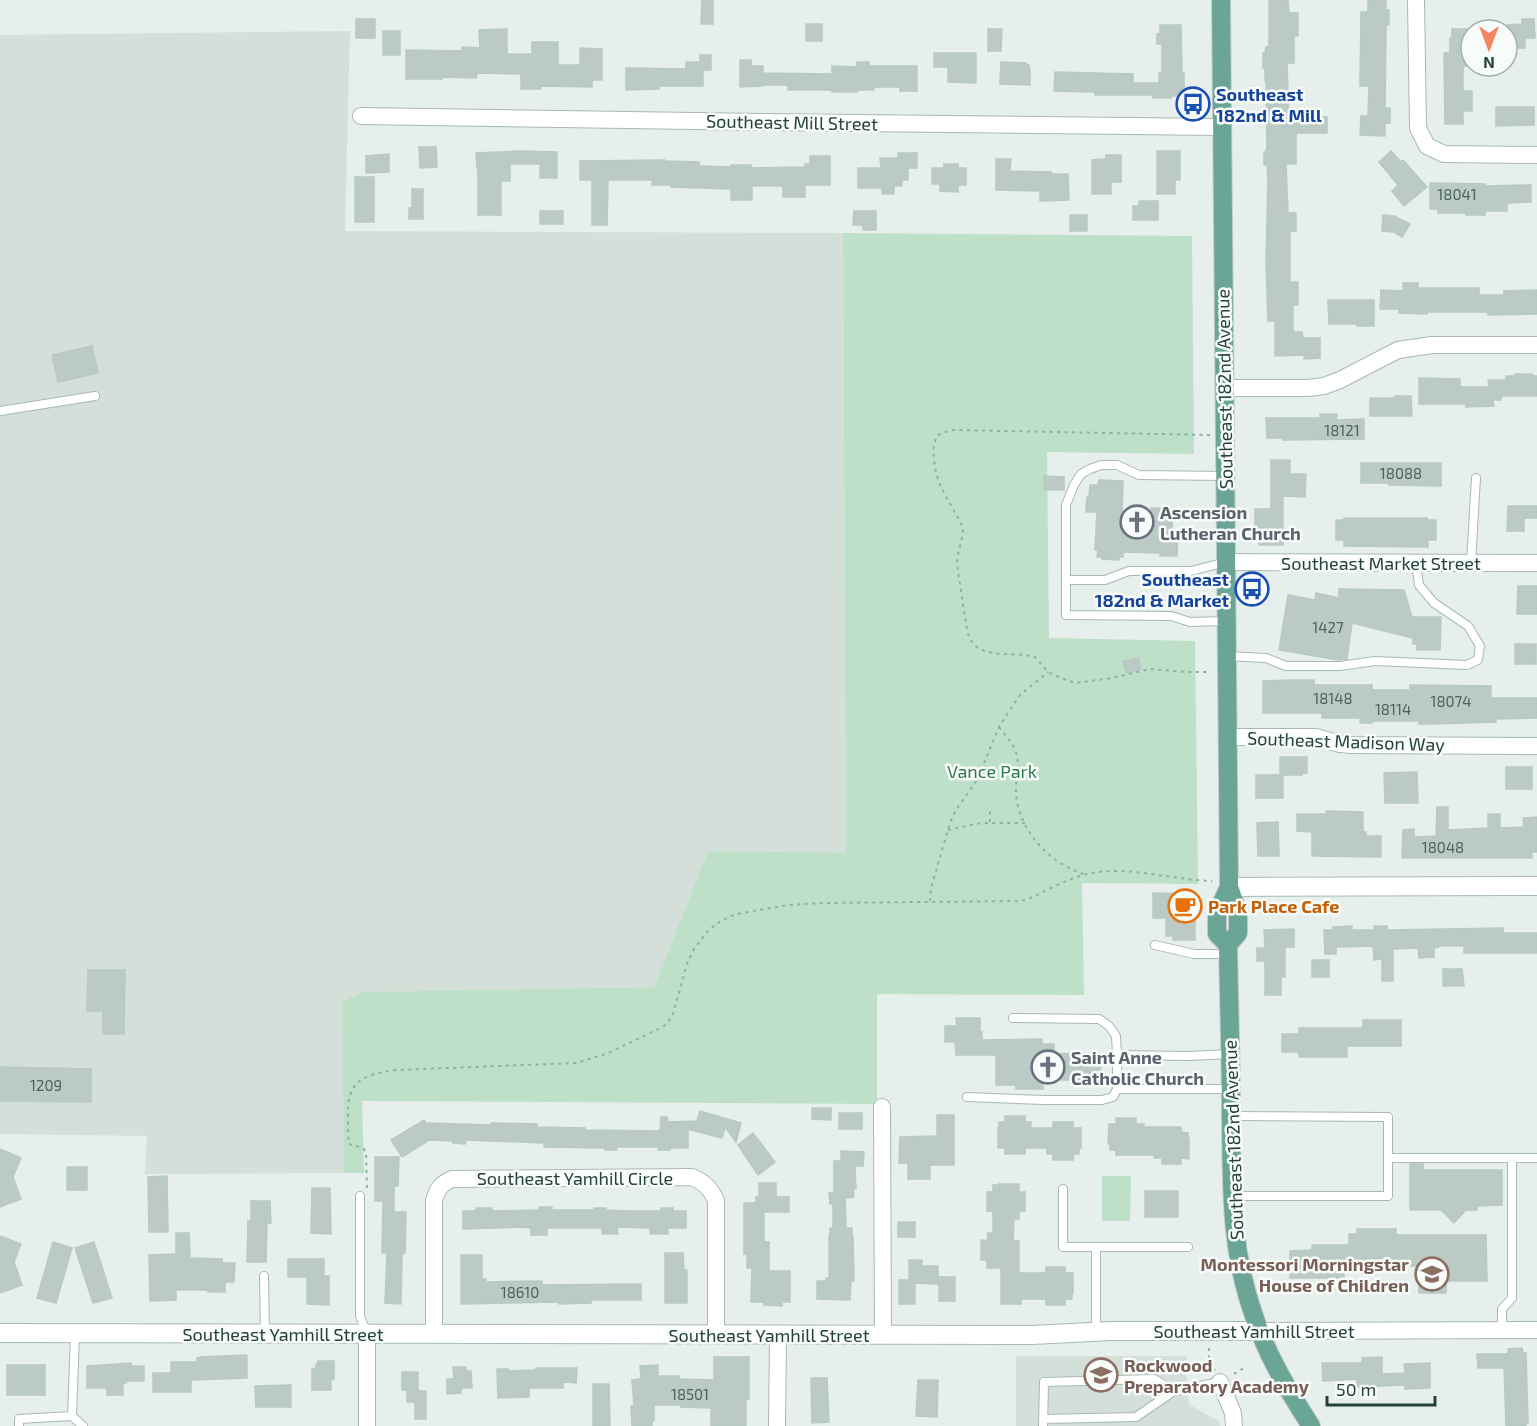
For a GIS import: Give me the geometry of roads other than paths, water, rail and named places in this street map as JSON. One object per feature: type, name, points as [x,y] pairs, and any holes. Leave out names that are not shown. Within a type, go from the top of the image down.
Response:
[{"type":"main road","name":"Southeast 182nd Avenue","points":[[1221,0],[1229,884],[1217,913],[1217,934],[1228,950],[1232,1196],[1239,1261],[1252,1312],[1266,1349],[1311,1426]]},
{"type":"street","points":[[1416,0],[1418,128],[1427,146],[1444,154],[1537,155]]},
{"type":"street","name":"Southeast Mill Street","points":[[361,116],[1222,127]]},
{"type":"street","points":[[1224,388],[1324,386],[1398,350],[1416,347],[1537,345]]},
{"type":"street","name":"Southeast Market Street","points":[[1226,562],[1537,563]]},
{"type":"street","name":"Southeast Madison Way","points":[[1227,737],[1316,737],[1351,745],[1537,746]]},
{"type":"street","points":[[1229,884],[1537,886]]},
{"type":"street","points":[[882,1107],[883,1335]]},
{"type":"street","name":"Southeast Yamhill Circle","points":[[434,1334],[434,1201],[441,1184],[452,1179],[692,1177],[702,1181],[711,1189],[716,1200],[716,1335]]},
{"type":"street","name":"Southeast Yamhill Street","points":[[0,1333],[1032,1335],[1096,1332],[1537,1330]]},
{"type":"street","points":[[367,1334],[367,1426]]},
{"type":"street","points":[[777,1426],[778,1335]]},
{"type":"street","points":[[1220,1382],[1233,1413],[1234,1426]]},
{"type":"lane","points":[[0,411],[95,396]]},
{"type":"lane","points":[[1225,476],[1139,475],[1118,465],[1101,465],[1081,474],[1066,505],[1066,615],[1171,616],[1190,622],[1226,621]]},
{"type":"lane","points":[[1471,563],[1476,478]]},
{"type":"lane","points":[[1066,580],[1105,580],[1129,571],[1191,571],[1226,562]]},
{"type":"lane","points":[[1227,663],[1266,658],[1286,666],[1340,666],[1375,661],[1467,665],[1479,660],[1480,646],[1468,626],[1434,603],[1419,585],[1416,562]]},
{"type":"lane","points":[[1155,945],[1194,954],[1228,950]]},
{"type":"lane","points":[[967,1097],[1102,1100],[1113,1097],[1118,1089],[1116,1036],[1100,1019],[1013,1018]]},
{"type":"lane","points":[[1118,1055],[1230,1054]]},
{"type":"lane","points":[[1118,1089],[1231,1089]]},
{"type":"lane","points":[[1231,1116],[1388,1117],[1388,1196],[1232,1196]]},
{"type":"lane","points":[[1388,1158],[1537,1158]]},
{"type":"lane","points":[[1502,1330],[1502,1309],[1512,1298],[1512,1158]]},
{"type":"lane","points":[[1063,1189],[1063,1248],[1188,1247]]},
{"type":"lane","points":[[360,1196],[360,1316],[367,1334]]},
{"type":"lane","points":[[1096,1248],[1096,1332]]},
{"type":"lane","points":[[264,1276],[265,1334]]},
{"type":"lane","points":[[72,1416],[75,1334]]},
{"type":"lane","points":[[1174,1391],[1154,1378],[1044,1382],[1043,1423],[1136,1417],[1174,1391],[1220,1382]]},
{"type":"lane","points":[[19,1426],[19,1419],[72,1416],[83,1426]]},
{"type":"place","name":"Southeast 182nd & Mill","points":[[1193,104]]},
{"type":"place","name":"Ascension Lutheran Church","points":[[1137,522]]},
{"type":"place","name":"Southeast 182nd & Market","points":[[1252,589]]},
{"type":"place","name":"Park Place Cafe","points":[[1185,906]]},
{"type":"place","name":"Saint Anne Catholic Church","points":[[1048,1067]]},
{"type":"place","name":"Montessori Morningstar House of Children","points":[[1432,1274]]},
{"type":"place","name":"Rockwood Preparatory Academy","points":[[1101,1375]]},
{"type":"park label","name":"Vance Park","points":[[992,771]]}]
